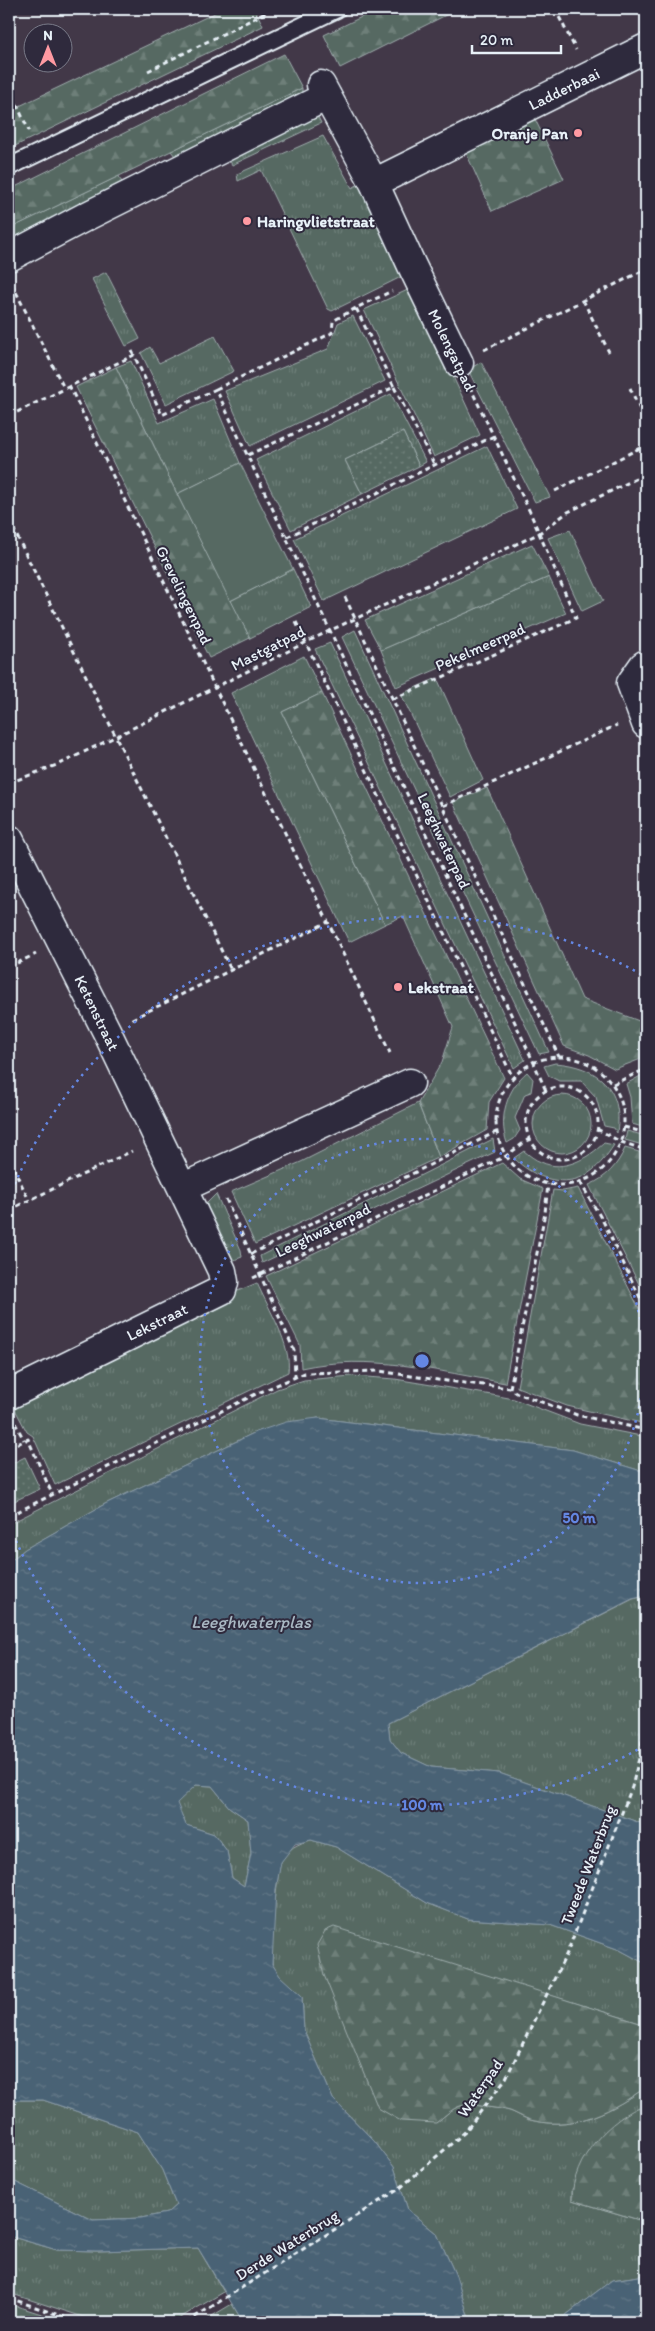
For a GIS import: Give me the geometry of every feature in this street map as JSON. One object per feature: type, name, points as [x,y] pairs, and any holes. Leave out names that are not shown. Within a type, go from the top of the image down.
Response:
[{"type":"street","name":"Ladderbaai","points":[[374,182],[646,48]]},
{"type":"street","name":"Molengatpad","points":[[9,257],[324,90],[374,182],[459,363]]},
{"type":"street","points":[[644,719],[631,683],[642,666],[646,664]]},
{"type":"street","name":"Ketenstraat","points":[[9,839],[107,1032],[182,1188]]},
{"type":"street","points":[[222,1290],[224,1282],[222,1271],[182,1188],[410,1083]]},
{"type":"street","name":"Lekstraat","points":[[9,1395],[222,1290]]},
{"type":"lane","points":[[9,167],[337,9]]},
{"type":"path","points":[[554,9],[589,76]]},
{"type":"path","points":[[9,88],[28,131]]},
{"type":"path","points":[[9,416],[133,353],[162,416],[332,333],[333,321],[408,284],[412,266]]},
{"type":"path","points":[[459,363],[646,269]]},
{"type":"path","points":[[9,277],[64,388]]},
{"type":"path","points":[[583,300],[609,352]]},
{"type":"path","points":[[356,308],[434,464]]},
{"type":"path","name":"Molengatpad","points":[[459,363],[576,618]]},
{"type":"path","name":"Grevelingenpad","points":[[69,385],[390,1053]]},
{"type":"path","points":[[248,456],[394,387]]},
{"type":"path","points":[[630,388],[646,422]]},
{"type":"path","name":"Leeghwaterpad","points":[[216,389],[331,630],[546,1091]]},
{"type":"path","points":[[287,537],[494,436]]},
{"type":"path","points":[[555,490],[646,445]]},
{"type":"path","points":[[538,534],[568,512],[646,474]]},
{"type":"path","points":[[9,520],[231,970]]},
{"type":"path","name":"Mastgatpad","points":[[9,783],[62,763],[216,689],[331,630],[538,534]]},
{"type":"path","points":[[345,597],[559,1057]]},
{"type":"path","name":"Pekelmeerpad","points":[[393,699],[576,618]]},
{"type":"path","points":[[296,622],[513,1078]]},
{"type":"path","points":[[443,806],[644,719]]},
{"type":"path","points":[[107,1032],[328,922]]},
{"type":"path","points":[[559,1057],[590,1064],[613,1084],[622,1103],[624,1127],[621,1142],[608,1164],[598,1173],[580,1182],[561,1185],[548,1184],[524,1174],[506,1156],[497,1132],[498,1106],[502,1094],[513,1078],[534,1063],[559,1057]]},
{"type":"path","points":[[613,1084],[646,1069]]},
{"type":"path","points":[[556,1088],[567,1088],[586,1098],[596,1115],[597,1129],[591,1144],[584,1151],[565,1159],[555,1159],[545,1155],[529,1139],[526,1128],[528,1112],[536,1098],[546,1091],[556,1088]]},
{"type":"path","points":[[624,1127],[646,1133]]},
{"type":"path","points":[[597,1129],[621,1142],[646,1150]]},
{"type":"path","points":[[251,1254],[497,1132]]},
{"type":"path","points":[[9,1210],[157,1139]]},
{"type":"path","name":"Leeghwaterpad","points":[[222,1290],[235,1287],[506,1156],[529,1139]]},
{"type":"path","points":[[9,1159],[29,1200]]},
{"type":"path","points":[[580,1182],[604,1223],[646,1310]]},
{"type":"path","points":[[510,1388],[545,1213],[548,1184]]},
{"type":"path","name":"Leeghwaterpad","points":[[224,1194],[294,1350],[295,1376]]},
{"type":"path","points":[[9,1516],[306,1372],[379,1371],[510,1388],[517,1393],[577,1414],[646,1430]]},
{"type":"path","points":[[9,1448],[28,1439],[52,1494]]},
{"type":"path","name":"Tweede Waterbrug","points":[[567,1953],[632,1787],[641,1750],[646,1703]]},
{"type":"path","name":"Waterpad","points":[[399,2190],[465,2132],[506,2078],[567,1953]]},
{"type":"path","name":"Derde Waterbrug","points":[[187,2322],[399,2190]]},
{"type":"path","points":[[9,2298],[79,2322]]},
{"type":"green space","points":[[223,9],[255,9],[263,26],[9,149],[9,111]]},
{"type":"green space","points":[[378,9],[458,9],[340,68],[324,35]]},
{"type":"green space","points":[[284,54],[302,88],[9,229],[9,190]]},
{"type":"green space","points":[[302,88],[302,95],[175,156],[171,151]]},
{"type":"green space","points":[[317,115],[321,123],[232,165],[228,157]]},
{"type":"green space","points":[[533,115],[564,179],[492,211],[464,148]]},
{"type":"green space","points":[[323,136],[352,188],[361,183],[405,275],[332,311],[328,309],[261,170],[238,181],[237,174]]},
{"type":"green space","points":[[119,176],[122,183],[9,241],[9,229]]},
{"type":"green space","points":[[106,272],[140,339],[126,346],[92,279]]},
{"type":"green space","points":[[412,288],[480,435],[434,457],[364,310]]},
{"type":"green space","points":[[353,316],[385,381],[250,446],[225,391],[328,349],[338,323]]},
{"type":"green space","points":[[215,336],[234,371],[166,404],[141,353],[150,347],[159,363]]},
{"type":"green space","points":[[131,361],[159,423],[213,399],[240,463],[177,494],[116,367]]},
{"type":"green space","points":[[481,362],[550,497],[535,502],[468,370]]},
{"type":"green space","points":[[116,367],[177,494],[250,638],[209,658],[76,387]]},
{"type":"green space","points":[[391,394],[426,462],[419,466],[403,432],[345,460],[362,494],[291,530],[256,460]]},
{"type":"green space","points":[[403,432],[419,466],[362,494],[345,460]]},
{"type":"green space","points":[[487,446],[517,509],[324,601],[294,539]]},
{"type":"green space","points":[[240,463],[293,569],[230,601],[177,494]]},
{"type":"green space","points":[[570,530],[603,601],[582,611],[548,538]]},
{"type":"green space","points":[[532,544],[549,577],[381,650],[365,620]]},
{"type":"green space","points":[[293,569],[311,607],[250,638],[230,601]]},
{"type":"green space","points":[[549,577],[566,613],[396,687],[381,650]]},
{"type":"green space","points":[[355,630],[549,1052],[539,1054],[342,637]]},
{"type":"green space","points":[[330,643],[525,1060],[514,1068],[315,649]]},
{"type":"green space","points":[[304,656],[322,693],[282,712],[385,924],[349,942],[231,693]]},
{"type":"green space","points":[[437,678],[483,780],[450,797],[401,694]]},
{"type":"green space","points":[[322,693],[504,1078],[489,1102],[487,1130],[439,1157],[418,1103],[442,1062],[453,1027],[403,916],[385,924],[282,712]]},
{"type":"green space","points":[[487,788],[582,999],[639,1021],[646,1017],[646,1057],[615,1069],[589,1055],[564,1046],[453,802]]},
{"type":"green space","points":[[555,1063],[583,1069],[604,1082],[612,1092],[616,1104],[618,1117],[617,1133],[614,1128],[604,1126],[596,1097],[581,1081],[559,1081],[549,1076],[544,1066]]},
{"type":"green space","points":[[527,1072],[533,1079],[531,1092],[525,1094],[515,1118],[520,1130],[514,1139],[507,1143],[504,1133],[506,1105],[514,1087]]},
{"type":"green space","points":[[646,1073],[646,1128],[632,1124],[630,1097],[626,1084]]},
{"type":"green space","points":[[562,1095],[578,1100],[586,1108],[591,1124],[586,1140],[578,1148],[562,1153],[546,1148],[538,1140],[533,1124],[538,1108],[546,1100]]},
{"type":"green space","points":[[418,1103],[439,1157],[255,1244],[231,1192],[301,1162]]},
{"type":"green space","points":[[627,1131],[646,1136],[646,1146],[625,1140]]},
{"type":"green space","points":[[493,1139],[495,1152],[262,1263],[260,1256]]},
{"type":"green space","points":[[604,1143],[614,1145],[593,1170],[584,1176],[565,1181],[537,1175],[514,1158],[524,1151],[537,1160],[550,1165],[567,1165],[583,1159]]},
{"type":"green space","points":[[625,1148],[646,1154],[646,1298],[589,1185],[601,1179],[611,1170]]},
{"type":"green space","points":[[502,1163],[520,1179],[543,1189],[505,1383],[429,1369],[378,1363],[352,1362],[301,1368],[300,1345],[266,1276]]},
{"type":"green space","points":[[578,1188],[646,1322],[646,1424],[567,1406],[517,1387],[553,1190],[563,1191]]},
{"type":"green space","points":[[216,1194],[241,1250],[242,1257],[229,1262],[207,1215],[207,1203]]},
{"type":"green space","points":[[257,1283],[283,1339],[288,1361],[288,1372],[55,1485],[33,1436],[27,1432],[10,1400],[194,1309]]},
{"type":"green space","points":[[352,1376],[395,1379],[514,1399],[580,1424],[646,1437],[646,1470],[638,1470],[573,1450],[318,1418],[256,1432],[105,1504],[25,1549],[9,1562],[9,1524],[277,1389],[304,1380]]},
{"type":"green space","points":[[25,1457],[40,1489],[10,1503],[9,1465]]},
{"type":"green space","points":[[646,1596],[646,1825],[499,1773],[431,1767],[401,1753],[390,1739],[388,1723],[633,1599]]},
{"type":"green space","points":[[196,1785],[212,1786],[229,1807],[248,1820],[251,1854],[244,1886],[232,1878],[227,1851],[214,1834],[186,1825],[176,1803]]},
{"type":"green space","points":[[311,1840],[336,1847],[427,1903],[468,1919],[550,1925],[620,1950],[646,1964],[646,2025],[543,1993],[436,2123],[459,2106],[471,2105],[507,2110],[535,2121],[565,2123],[594,2116],[608,2110],[646,2087],[646,2104],[572,2189],[572,2200],[646,2222],[646,2275],[612,2280],[557,2322],[470,2322],[456,2276],[437,2234],[408,2210],[394,2167],[374,2141],[333,2099],[304,2031],[302,1996],[282,1978],[273,1965],[274,1914],[281,1862],[293,1847]]},
{"type":"green space","points":[[334,1927],[646,2025],[646,2087],[608,2110],[594,2116],[565,2123],[535,2121],[507,2110],[471,2105],[459,2106],[436,2123],[401,2121],[378,2108],[324,1975],[317,1945],[325,1931]]},
{"type":"green space","points":[[9,2100],[43,2100],[138,2132],[162,2170],[176,2205],[167,2213],[141,2218],[93,2220],[9,2179]]},
{"type":"green space","points":[[646,2104],[646,2222],[572,2200],[578,2169],[595,2142],[619,2119]]},
{"type":"green space","points":[[9,2236],[57,2250],[97,2251],[198,2248],[224,2292],[173,2322],[99,2322],[9,2293]]},
{"type":"green space","points":[[9,2303],[13,2305],[67,2322],[9,2322]]},
{"type":"green space","points":[[232,2304],[243,2322],[202,2322]]},
{"type":"water","name":"Leeghwaterplas","points":[[318,1418],[573,1450],[638,1470],[646,1470],[646,1596],[632,1599],[388,1723],[390,1739],[401,1753],[431,1767],[499,1773],[646,1825],[646,1964],[620,1950],[550,1925],[468,1919],[427,1903],[336,1847],[311,1840],[295,1844],[281,1862],[276,1889],[272,1964],[280,1976],[302,1996],[304,2031],[333,2099],[374,2141],[394,2167],[408,2210],[437,2234],[456,2276],[470,2322],[243,2322],[198,2248],[97,2251],[57,2250],[9,2236],[9,2179],[93,2220],[141,2218],[167,2213],[176,2205],[162,2170],[138,2132],[43,2100],[9,2100],[9,1562],[25,1549],[105,1504],[256,1432],[286,1422]],"holes":[[[196,1785],[212,1786],[229,1807],[248,1820],[251,1854],[244,1886],[232,1878],[227,1851],[214,1834],[186,1825],[177,1803]]]},
{"type":"water","points":[[646,2275],[646,2322],[557,2322],[612,2280]]},
{"type":"place","name":"Oranje Pan","points":[[578,133]]},
{"type":"place","name":"Haringvlietstraat","points":[[247,221]]},
{"type":"place","name":"Lekstraat","points":[[398,987]]}]
